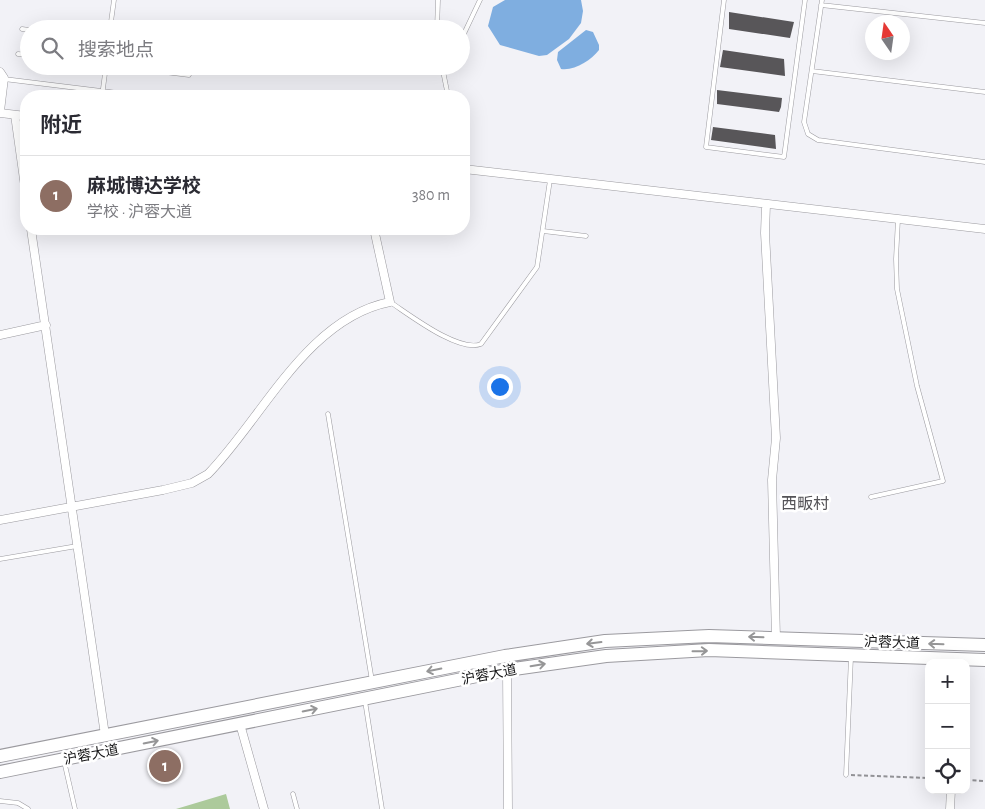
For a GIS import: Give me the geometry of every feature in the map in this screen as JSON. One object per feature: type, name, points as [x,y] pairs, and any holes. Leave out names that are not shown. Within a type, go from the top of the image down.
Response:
[{"type":"main road","name":"沪蓉大道","points":[[0,756],[538,650],[605,641],[709,636],[985,645]]},
{"type":"main road","name":"沪蓉大道","points":[[0,772],[508,670],[606,656],[675,651],[851,655],[925,659]]},
{"type":"main road","name":"沪蓉大道","points":[[970,661],[985,660]]},
{"type":"street","points":[[2,76],[0,112],[20,116]]},
{"type":"street","points":[[14,115],[20,154]]},
{"type":"street","points":[[470,170],[985,229]]},
{"type":"street","points":[[766,204],[764,233],[776,438],[772,480],[776,638]]},
{"type":"street","points":[[32,235],[105,735]]},
{"type":"street","points":[[0,520],[164,490],[192,483],[204,477],[303,355],[347,321],[368,309],[390,302],[375,235]]},
{"type":"street","points":[[0,335],[46,325]]},
{"type":"street","points":[[508,670],[508,809]]},
{"type":"street","points":[[240,724],[264,809]]},
{"type":"street","points":[[950,809],[951,794]]},
{"type":"lane","points":[[111,20],[114,0]]},
{"type":"lane","points":[[437,20],[438,0]]},
{"type":"lane","points":[[470,21],[480,0]]},
{"type":"lane","points":[[724,0],[706,147],[784,158],[806,0]]},
{"type":"lane","points":[[985,23],[821,2],[804,122],[806,131],[814,139],[985,162]]},
{"type":"lane","points":[[812,71],[985,92]]},
{"type":"lane","points":[[103,90],[105,75]]},
{"type":"lane","points":[[444,75],[447,90]]},
{"type":"lane","points":[[2,76],[80,90]]},
{"type":"lane","points":[[390,302],[433,330],[465,346],[478,346],[484,341],[537,267],[550,179]]},
{"type":"lane","points":[[871,497],[943,481],[916,386],[897,289],[898,219]]},
{"type":"lane","points":[[543,231],[586,236]]},
{"type":"lane","points":[[328,414],[372,682]]},
{"type":"lane","points":[[0,559],[78,546]]},
{"type":"lane","points":[[846,775],[851,655]]},
{"type":"lane","points":[[364,699],[382,809]]},
{"type":"lane","points":[[64,759],[75,809]]},
{"type":"lane","points":[[293,794],[297,809]]},
{"type":"lane","points":[[0,801],[18,804],[28,809]]},
{"type":"path","points":[[846,775],[925,778]]},
{"type":"path","points":[[970,780],[985,781]]},
{"type":"green space","points":[[226,794],[230,809],[176,809]]},
{"type":"water","points":[[505,0],[581,0],[583,11],[581,23],[569,39],[547,55],[539,56],[500,45],[488,26],[493,7]]},
{"type":"water","points":[[586,30],[593,32],[599,45],[599,50],[582,64],[572,68],[561,69],[557,60],[558,52]]},
{"type":"building","points":[[729,12],[794,22],[790,38],[729,29]]},
{"type":"building","points":[[723,50],[784,59],[785,76],[720,67]]},
{"type":"building","points":[[717,90],[782,98],[781,107],[779,112],[717,104]]},
{"type":"building","points":[[713,127],[775,135],[776,149],[711,140]]},
{"type":"place","name":"麻城博达学校","points":[[165,766]]},
{"type":"district","name":"西畈村","points":[[805,503]]}]
